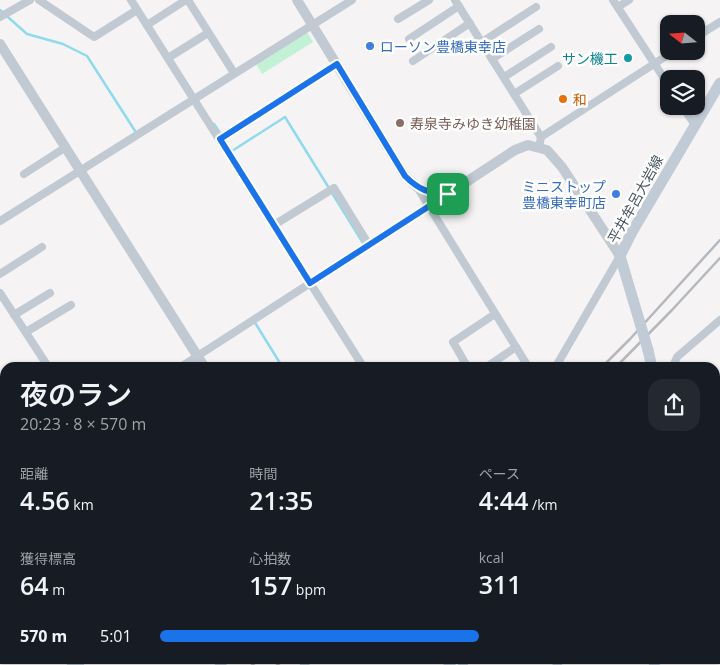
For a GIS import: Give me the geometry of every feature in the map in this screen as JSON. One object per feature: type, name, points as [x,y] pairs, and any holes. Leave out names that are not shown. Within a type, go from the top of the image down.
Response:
[{"type":"main road","name":"平井牟呂大岩線","points":[[651,362],[620,256],[632,232],[720,83]]},
{"type":"street","points":[[0,17],[30,0]]},
{"type":"street","points":[[39,0],[94,37],[137,10]]},
{"type":"street","points":[[131,0],[360,362]]},
{"type":"street","points":[[147,25],[187,0],[234,74]]},
{"type":"street","points":[[297,0],[405,176],[416,187],[525,362]]},
{"type":"street","points":[[0,221],[352,0]]},
{"type":"street","points":[[398,19],[428,0]]},
{"type":"street","points":[[629,0],[616,4],[660,73]]},
{"type":"street","points":[[409,39],[457,3],[541,137],[539,148]]},
{"type":"street","points":[[482,42],[536,7]]},
{"type":"street","points":[[705,31],[720,22]]},
{"type":"street","points":[[413,61],[470,23]]},
{"type":"street","points":[[492,59],[539,29]]},
{"type":"street","points":[[168,58],[208,32]]},
{"type":"street","points":[[0,44],[202,362]]},
{"type":"street","points":[[504,78],[551,47]]},
{"type":"street","points":[[541,137],[660,60]]},
{"type":"street","points":[[220,139],[337,64]]},
{"type":"street","points":[[514,94],[558,66]]},
{"type":"street","points":[[688,115],[695,125]]},
{"type":"street","points":[[188,362],[515,150],[528,145],[547,150],[562,167],[620,256],[558,362]]},
{"type":"street","points":[[24,174],[66,147]]},
{"type":"street","points":[[416,187],[432,194],[448,194]]},
{"type":"street","points":[[274,225],[334,188],[369,245]]},
{"type":"street","points":[[0,274],[42,247]]},
{"type":"street","points":[[14,315],[50,293]]},
{"type":"street","points":[[1,296],[45,362]]},
{"type":"street","points":[[26,332],[71,305]]},
{"type":"street","points":[[465,362],[453,342],[495,314]]},
{"type":"street","points":[[675,362],[677,357],[720,320]]},
{"type":"street","points":[[494,362],[516,347]]},
{"type":"green space","points":[[307,32],[313,42],[262,74],[256,64]]},
{"type":"waterway","points":[[0,10],[27,34],[63,44],[87,56],[137,134]]},
{"type":"waterway","points":[[214,124],[232,151],[285,117],[363,243]]},
{"type":"waterway","points":[[254,321],[279,362]]},
{"type":"railway","points":[[607,362],[720,240]]},
{"type":"railway","points":[[621,362],[720,258]]},
{"type":"place","name":"ローソン豊橋東幸店","points":[[370,46]]},
{"type":"place","name":"サン機工","points":[[628,58]]},
{"type":"place","name":"和","points":[[563,99]]},
{"type":"place","name":"寿泉寺みゆき幼稚園","points":[[400,123]]},
{"type":"place","name":"ミニストップ 豊橋東幸町店","points":[[616,194]]},
{"type":"route","points":[[337,64],[405,176],[416,187],[432,194],[448,194],[310,283],[220,139],[337,64]]}]
